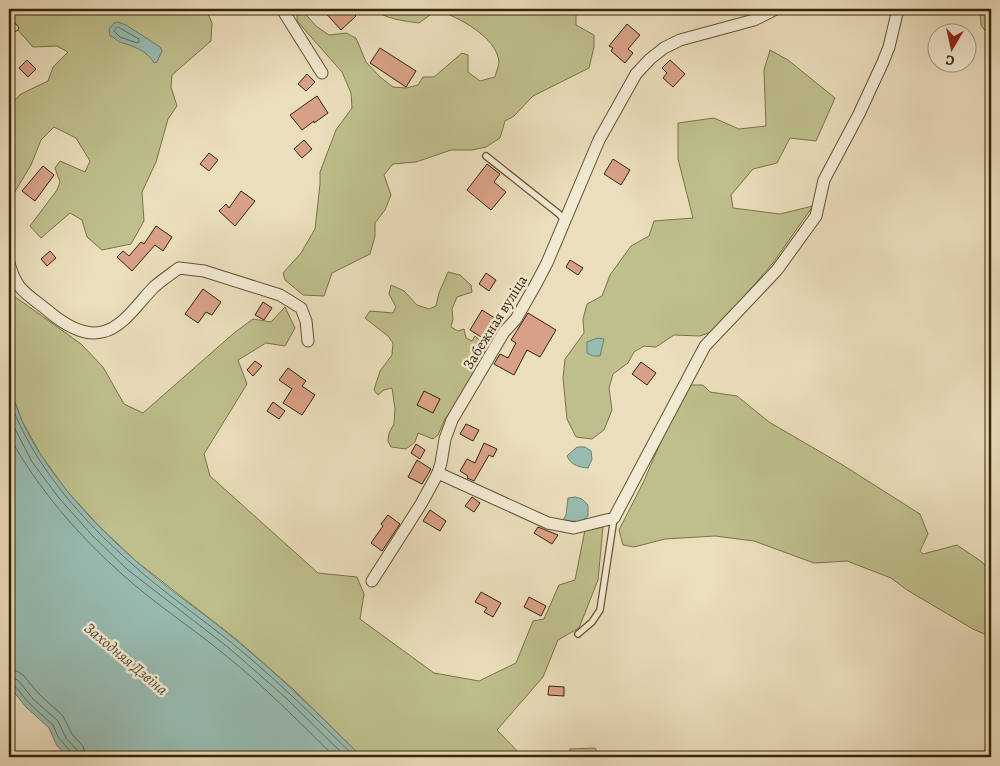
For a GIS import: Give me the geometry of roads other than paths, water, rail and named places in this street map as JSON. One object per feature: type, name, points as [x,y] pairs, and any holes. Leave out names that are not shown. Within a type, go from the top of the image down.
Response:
[{"type":"street","points":[[282,9],[322,73]]},
{"type":"street","name":"Забежная вуліца","points":[[372,581],[421,504],[438,473],[445,439],[452,420],[504,332],[516,319],[536,284],[599,140],[636,74],[664,48],[680,40],[754,20],[776,9]]},
{"type":"street","points":[[438,473],[548,523],[574,528],[614,518],[705,346],[777,270],[816,216],[824,180],[889,48],[898,9]]},
{"type":"street","points":[[9,263],[13,280],[20,288],[55,317],[73,328],[101,333],[112,328],[126,317],[155,286],[179,268],[204,271],[280,295],[301,308],[306,321],[308,341]]},
{"type":"lane","points":[[9,22],[15,28]]},
{"type":"lane","points":[[486,156],[565,221]]},
{"type":"lane","points":[[578,634],[592,622],[600,610],[614,518]]},
{"type":"water","points":[[118,22],[126,25],[160,47],[162,51],[157,62],[154,63],[148,55],[140,50],[110,36],[109,29],[114,23]]},
{"type":"water","points":[[598,338],[604,339],[600,356],[593,356],[587,353],[587,342]]},
{"type":"water","name":"Заходняя Дзвіна","points":[[9,385],[22,421],[44,460],[72,497],[103,531],[148,572],[224,631],[269,669],[362,757],[69,757],[57,746],[49,728],[26,707],[9,686]]},
{"type":"water","points":[[577,447],[585,447],[591,451],[592,459],[588,468],[575,465],[567,456]]},
{"type":"water","points":[[568,498],[582,499],[588,505],[588,516],[581,522],[563,520],[566,515]]}]
